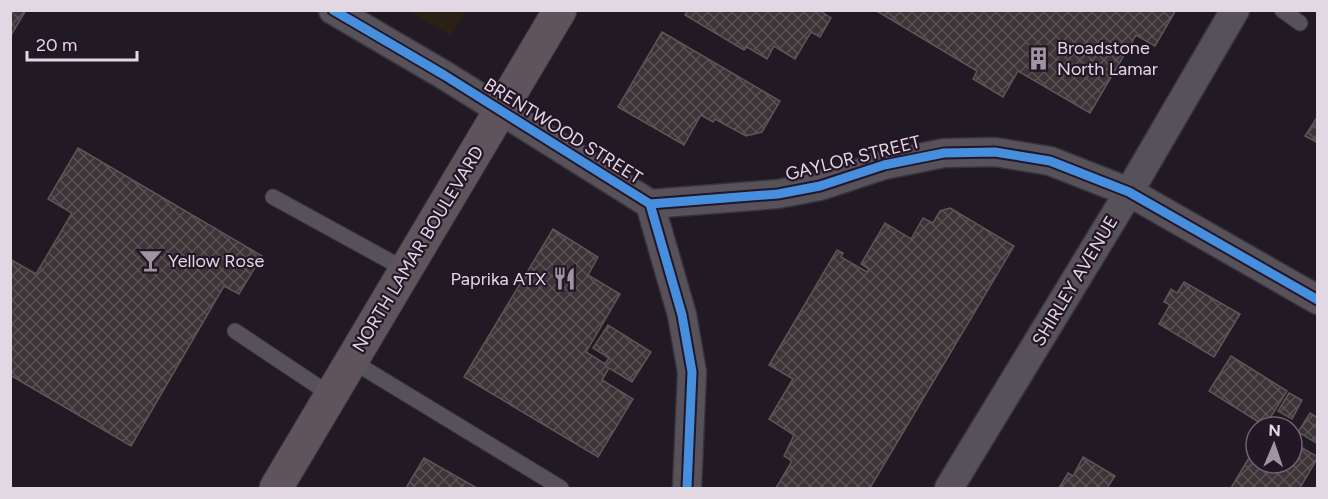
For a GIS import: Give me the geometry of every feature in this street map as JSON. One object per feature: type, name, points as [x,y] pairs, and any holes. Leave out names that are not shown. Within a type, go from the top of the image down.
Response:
[{"type":"main road","name":"NORTH LAMAR BOULEVARD","points":[[276,489],[560,10]]},
{"type":"street","name":"BRENTWOOD STREET","points":[[333,10],[500,110],[650,204],[682,315],[692,372],[687,489]]},
{"type":"street","name":"SHIRLEY AVENUE","points":[[949,489],[1129,192],[1235,10]]},
{"type":"street","name":"GAYLOR STREET","points":[[650,204],[778,194],[820,186],[884,165],[944,153],[995,152],[1050,161],[1129,192],[1317,300]]},
{"type":"lane","points":[[1282,10],[1300,23]]},
{"type":"lane","points":[[273,197],[406,270]]},
{"type":"lane","points":[[235,330],[331,395]]},
{"type":"lane","points":[[352,361],[561,489]]},
{"type":"shaded area","points":[[408,11],[467,11],[451,36]]},
{"type":"building","points":[[10,10],[26,10],[10,37]]},
{"type":"building","points":[[688,10],[819,10],[831,18],[820,37],[811,32],[795,59],[774,46],[767,59],[747,47],[744,50],[685,15]]},
{"type":"building","name":"Broadstone North Lamar","points":[[875,10],[1176,10],[1155,46],[1136,35],[1090,113],[1018,71],[1003,97],[973,79],[977,71]]},
{"type":"building","points":[[662,32],[780,101],[762,132],[746,136],[715,119],[713,122],[701,115],[684,145],[618,107]]},
{"type":"building","points":[[1318,116],[1318,143],[1305,136]]},
{"type":"building","points":[[78,148],[262,256],[239,294],[224,286],[131,446],[10,375],[10,259],[36,274],[72,213],[48,199]]},
{"type":"building","points":[[950,208],[1014,246],[870,488],[776,488],[792,461],[784,456],[794,435],[769,419],[793,379],[769,365],[837,250],[843,253],[841,257],[867,272],[869,269],[861,264],[885,223],[911,239],[923,218],[933,223],[940,211]]},
{"type":"building","points":[[553,229],[598,257],[588,275],[620,294],[586,352],[605,364],[609,358],[593,348],[608,325],[651,352],[632,382],[609,368],[602,380],[633,399],[598,457],[464,377]]},
{"type":"building","points":[[1184,282],[1240,314],[1214,357],[1159,324],[1170,305],[1164,302],[1171,289],[1177,293]]},
{"type":"building","points":[[1231,356],[1287,391],[1272,415],[1247,415],[1209,391]]},
{"type":"building","points":[[1289,393],[1302,400],[1294,415],[1285,415],[1278,411]]},
{"type":"building","points":[[1310,413],[1318,418],[1318,444],[1304,436],[1304,422]]},
{"type":"building","points":[[1304,449],[1318,457],[1300,488],[1231,488],[1244,466],[1244,475],[1304,475]]},
{"type":"building","points":[[1083,457],[1115,476],[1107,488],[1059,488],[1068,473],[1073,476]]},
{"type":"building","points":[[424,458],[477,488],[406,488]]},
{"type":"cycle path","points":[[333,10],[444,75],[650,204],[682,315],[692,372],[687,488]]},
{"type":"cycle path","points":[[650,204],[778,194],[820,186],[884,165],[944,153],[995,152],[1050,161],[1129,192],[1318,300]]},
{"type":"place","name":"Broadstone North Lamar","points":[[1039,58]]},
{"type":"place","name":"Yellow Rose","points":[[150,261]]},
{"type":"place","name":"Paprika ATX","points":[[564,279]]}]
